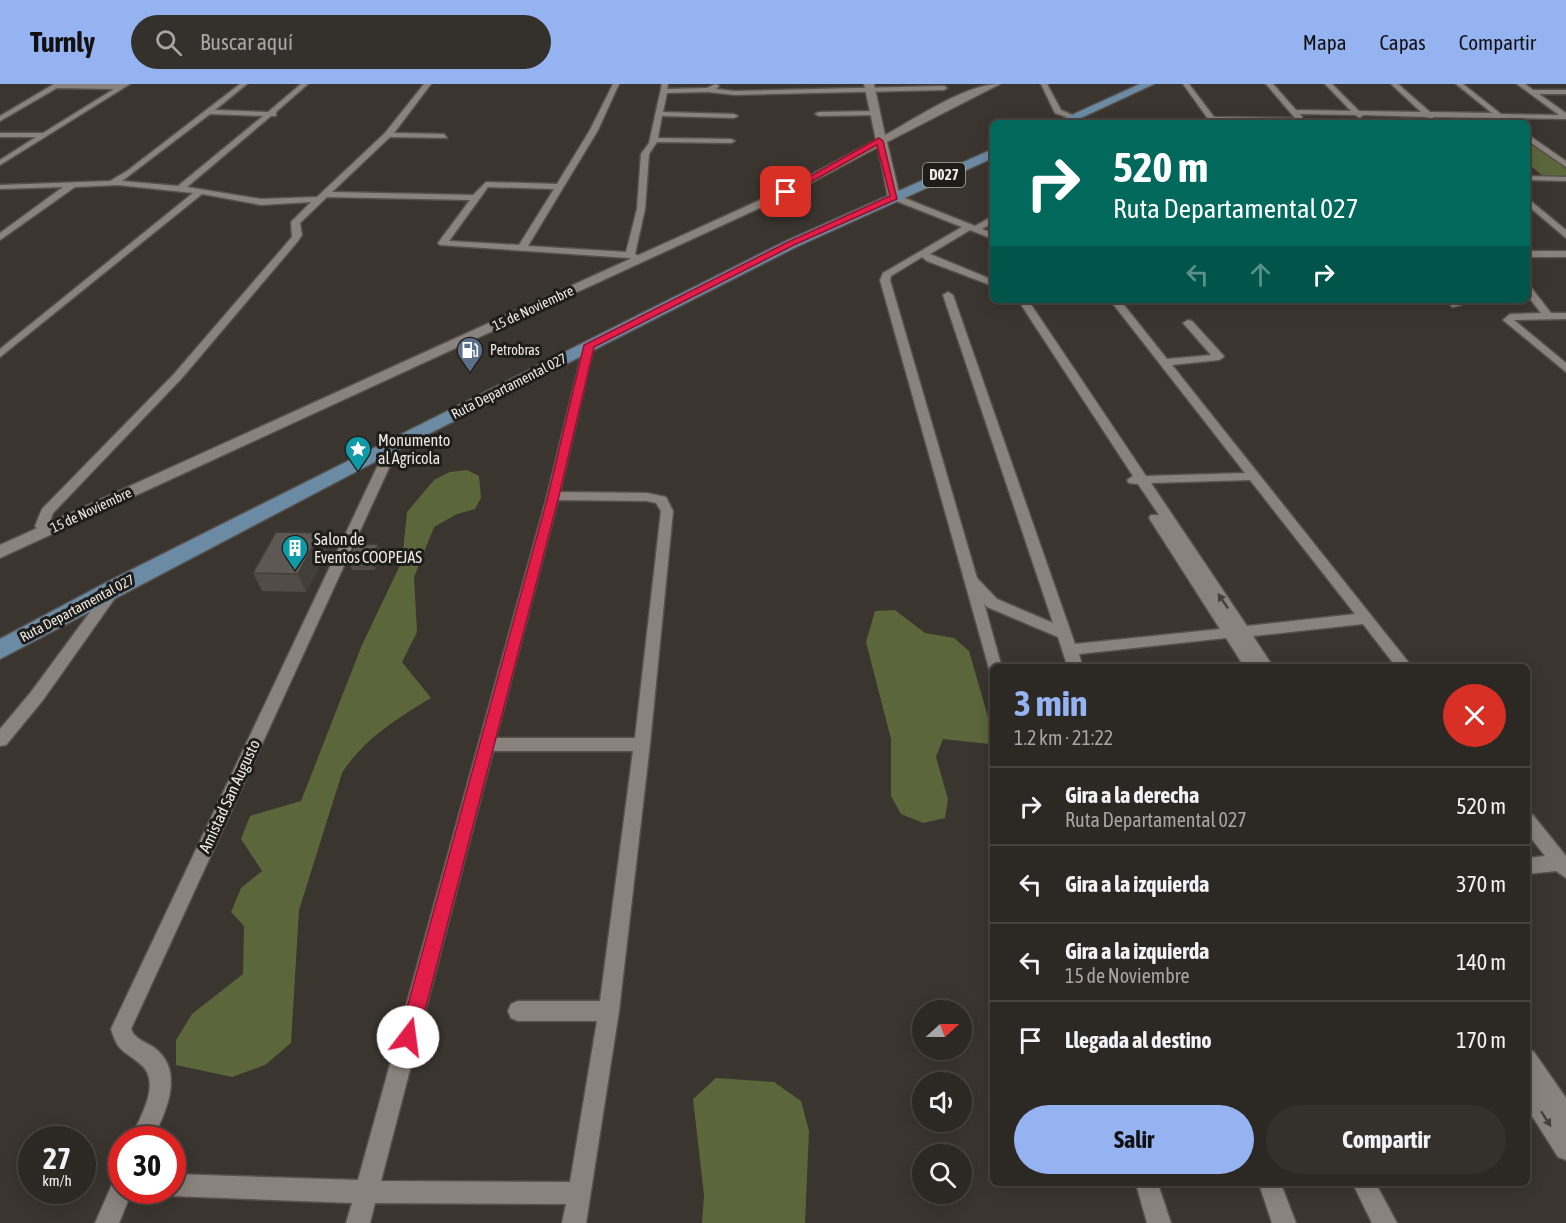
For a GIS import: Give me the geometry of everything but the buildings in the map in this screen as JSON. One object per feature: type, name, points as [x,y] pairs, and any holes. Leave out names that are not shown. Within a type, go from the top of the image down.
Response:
[{"type":"main road","points":[[1067,120],[1149,84]]},
{"type":"main road","name":"Ruta Departamental 027","points":[[0,650],[117,586],[589,345],[791,244],[990,154]]},
{"type":"street","points":[[112,183],[130,173],[244,84]]},
{"type":"street","points":[[179,190],[273,114],[305,84]]},
{"type":"street","points":[[47,530],[42,526],[47,512],[178,376],[295,239],[298,235],[295,222],[388,135],[428,84]]},
{"type":"street","points":[[522,248],[594,130],[616,84]]},
{"type":"street","points":[[708,90],[718,84]]},
{"type":"street","name":"15 de Noviembre","points":[[0,552],[635,257],[786,192],[879,141],[994,84]]},
{"type":"street","points":[[1044,84],[1058,111],[1072,118]]},
{"type":"street","points":[[1186,84],[1213,120]]},
{"type":"street","points":[[1269,84],[1300,120]]},
{"type":"street","points":[[1328,84],[1364,120]]},
{"type":"street","points":[[1394,84],[1435,120]]},
{"type":"street","points":[[1459,84],[1506,120]]},
{"type":"street","points":[[1520,84],[1566,117]]},
{"type":"street","points":[[1559,84],[1566,90]]},
{"type":"street","points":[[0,119],[58,85],[125,85]]},
{"type":"street","points":[[0,163],[125,85]]},
{"type":"street","points":[[559,187],[486,184],[443,243],[635,257],[645,154],[654,140],[665,87],[735,93],[869,87],[944,88]]},
{"type":"street","points":[[869,87],[879,141],[894,197],[990,235]]},
{"type":"street","points":[[1531,92],[1566,90]]},
{"type":"street","points":[[1276,92],[1268,95],[1289,120]]},
{"type":"street","points":[[210,112],[273,114]]},
{"type":"street","points":[[1293,112],[1566,117]]},
{"type":"street","points":[[819,114],[874,113]]},
{"type":"street","points":[[659,114],[734,116]]},
{"type":"street","points":[[0,135],[44,135]]},
{"type":"street","points":[[388,135],[444,136]]},
{"type":"street","points":[[1530,138],[1566,165]]},
{"type":"street","points":[[654,140],[731,141]]},
{"type":"street","points":[[1530,178],[1566,179]]},
{"type":"street","points":[[0,187],[112,183],[200,191],[261,201],[322,197],[477,198]]},
{"type":"street","points":[[0,237],[72,185]]},
{"type":"street","points":[[0,354],[200,191]]},
{"type":"street","points":[[1530,204],[1566,235]]},
{"type":"street","points":[[990,220],[970,227],[925,251],[886,275],[885,280],[994,664]]},
{"type":"street","points":[[925,251],[926,256],[930,259],[990,282]]},
{"type":"street","points":[[1530,254],[1566,254]]},
{"type":"street","points":[[1530,292],[1549,316]]},
{"type":"street","points":[[948,295],[1075,664]]},
{"type":"street","points":[[1015,303],[1136,479],[1237,632],[1264,664]]},
{"type":"street","points":[[1025,303],[1136,479]]},
{"type":"street","points":[[1117,303],[1403,664]]},
{"type":"street","points":[[1565,368],[1508,320],[1509,317],[1566,316]]},
{"type":"street","points":[[1165,362],[1217,359],[1219,357],[1188,323]]},
{"type":"street","points":[[358,1223],[553,496],[589,345]]},
{"type":"street","name":"Amistad San Augusto","points":[[147,1126],[159,1098],[160,1077],[152,1060],[125,1042],[122,1029],[394,444]]},
{"type":"street","points":[[1136,479],[1255,476]]},
{"type":"street","points":[[553,496],[647,497],[661,500],[667,511],[642,744],[609,1011],[574,1223]]},
{"type":"street","points":[[968,574],[979,592],[992,603],[1063,633]]},
{"type":"street","points":[[0,740],[37,696],[117,586]]},
{"type":"street","points":[[1070,650],[1367,618]]},
{"type":"street","points":[[1237,632],[1251,664]]},
{"type":"street","points":[[487,745],[642,744]]},
{"type":"street","points":[[1530,824],[1563,866]]},
{"type":"street","points":[[1530,866],[1563,866]]},
{"type":"street","points":[[518,1011],[609,1011]]},
{"type":"street","points":[[1530,1063],[1566,1117]]},
{"type":"street","points":[[1530,1094],[1566,1149]]},
{"type":"street","points":[[186,1186],[367,1192],[578,1193]]},
{"type":"street","points":[[1148,1186],[1159,1223]]},
{"type":"street","points":[[1271,1186],[1284,1223]]},
{"type":"street","points":[[1365,1186],[1385,1223]]},
{"type":"street","points":[[107,1223],[115,1204]]},
{"type":"green space","points":[[1530,143],[1534,143],[1566,169],[1566,177],[1543,176],[1530,165]]},
{"type":"green space","points":[[467,470],[479,476],[481,498],[475,509],[457,514],[434,527],[414,577],[417,632],[402,662],[431,698],[393,722],[371,740],[342,773],[299,910],[291,1043],[265,1065],[232,1077],[176,1065],[176,1040],[192,1014],[243,974],[244,926],[231,912],[241,888],[262,871],[241,839],[250,816],[301,801],[362,645],[402,561],[407,512],[434,480],[450,472]]},
{"type":"green space","points":[[895,610],[925,633],[954,638],[969,651],[990,724],[989,744],[943,739],[936,757],[948,799],[945,818],[923,823],[901,814],[891,796],[891,739],[866,642],[875,611]]},
{"type":"green space","points":[[716,1078],[774,1082],[801,1101],[809,1131],[805,1223],[702,1223],[704,1195],[693,1099]]},
{"type":"place","name":"Petrobras","points":[[470,373]]},
{"type":"place","name":"Monumento al Agricola","points":[[358,472]]},
{"type":"place","name":"Salon de Eventos COOPEJAS","points":[[295,571]]},
{"type":"route","points":[[408,1037],[553,496],[589,345],[791,244],[894,197],[879,141],[786,192]]}]
